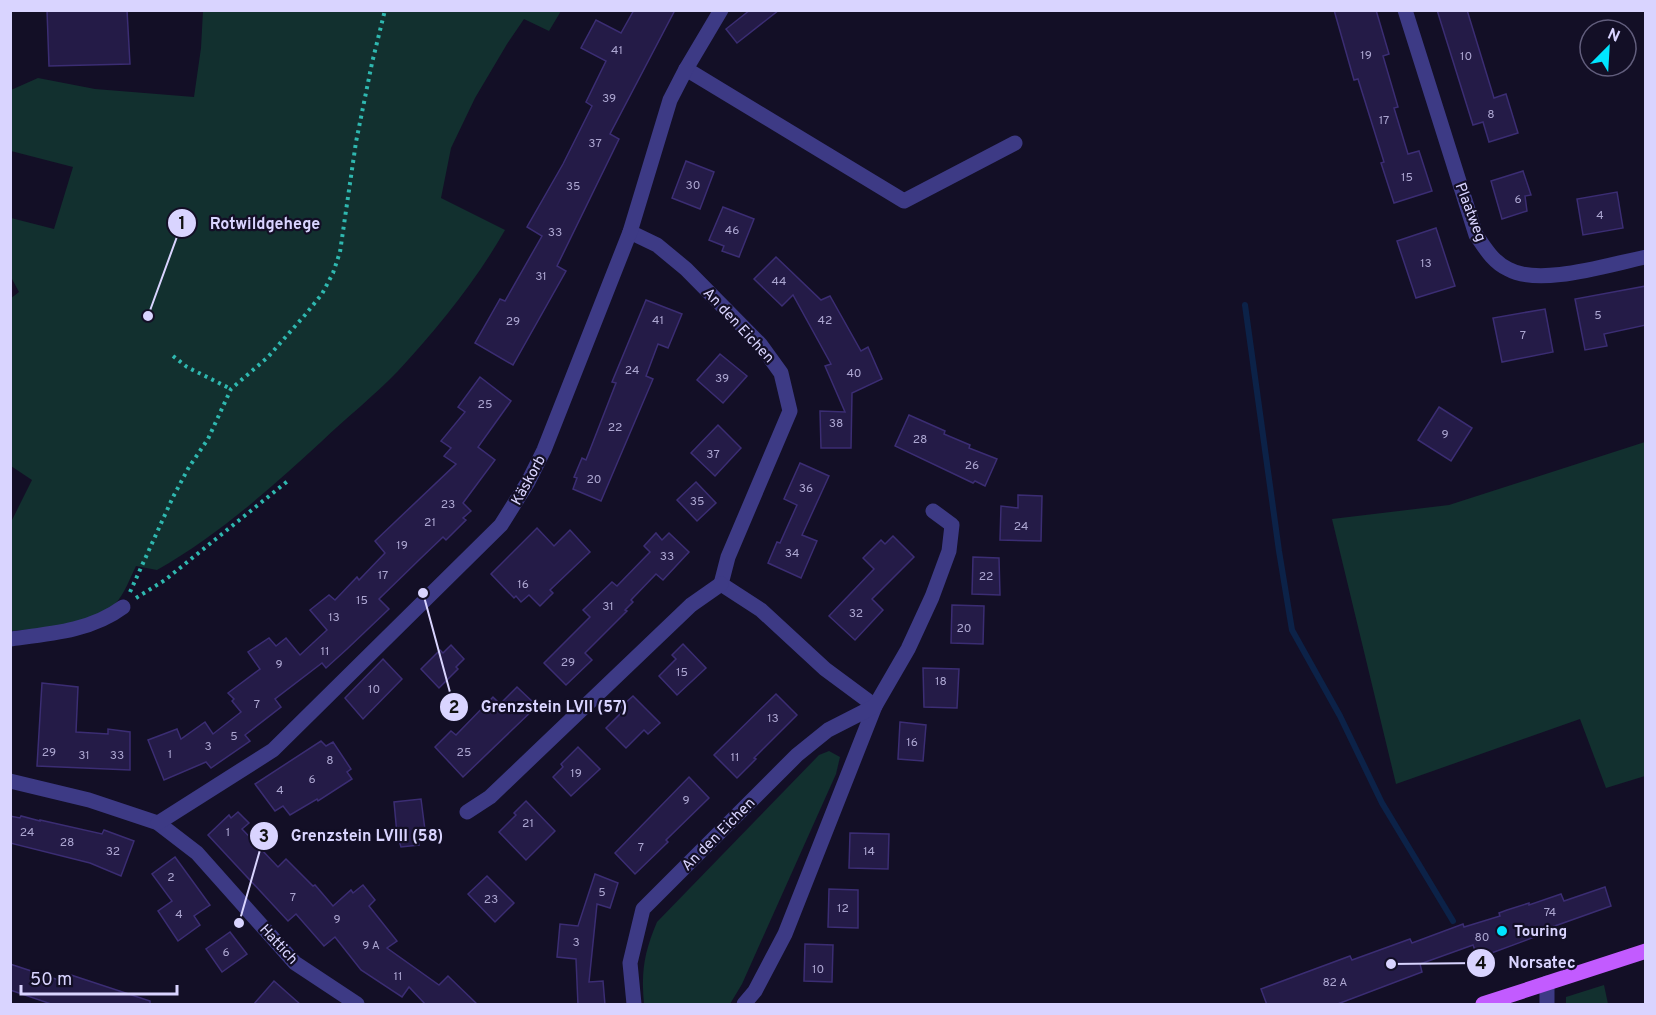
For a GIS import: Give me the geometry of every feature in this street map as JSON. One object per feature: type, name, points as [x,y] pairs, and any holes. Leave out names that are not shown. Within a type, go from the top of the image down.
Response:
[{"type":"main road","points":[[1483,1005],[1646,951]]},
{"type":"street","name":"Käskorb","points":[[158,823],[273,750],[501,525],[528,482],[544,450],[630,232],[670,100],[721,10]]},
{"type":"street","name":"Plaatweg","points":[[1406,10],[1476,235],[1490,256],[1507,269],[1528,277],[1562,274],[1646,257]]},
{"type":"street","points":[[686,69],[904,201],[1015,144]]},
{"type":"street","name":"An den Eichen","points":[[630,232],[657,245],[686,269],[760,344],[781,373],[790,411],[728,557],[721,584]]},
{"type":"street","points":[[744,1005],[755,991],[786,934],[875,706],[908,649],[949,551],[952,525],[933,511]]},
{"type":"street","points":[[467,812],[490,797],[691,605],[721,584],[761,610],[825,669],[875,706]]},
{"type":"street","points":[[10,639],[46,635],[82,627],[110,617],[123,607]]},
{"type":"street","name":"An den Eichen","points":[[634,1005],[630,963],[643,909],[797,755],[828,730],[875,706]]},
{"type":"street","name":"Hattich","points":[[10,781],[88,800],[158,823],[197,853],[295,963],[357,1005]]},
{"type":"street","points":[[1547,983],[1547,1005]]},
{"type":"path","points":[[123,607],[173,497],[189,467],[208,439],[231,390],[268,357],[305,315],[322,294],[333,273],[340,252],[356,142],[385,10]]},
{"type":"path","points":[[173,356],[187,367],[231,390]]},
{"type":"path","points":[[123,607],[165,580],[289,480]]},
{"type":"green space","points":[[203,11],[561,11],[549,31],[524,19],[475,98],[451,148],[441,198],[505,230],[469,286],[413,355],[302,460],[222,527],[157,570],[136,566],[121,596],[106,611],[66,624],[11,631],[11,522],[32,480],[11,466],[10,299],[19,292],[11,277],[11,218],[54,229],[73,167],[11,151],[11,90],[38,78],[95,89],[194,97],[201,48]]},
{"type":"green space","points":[[1645,442],[1645,776],[1606,788],[1580,719],[1396,784],[1332,519],[1449,505]]},
{"type":"green space","points":[[829,751],[840,757],[836,774],[742,984],[730,1004],[644,1004],[644,962],[657,922],[819,755]]},
{"type":"green space","points":[[1604,985],[1608,1004],[1566,1004],[1566,997]]},
{"type":"building","points":[[47,10],[127,10],[130,64],[49,66]]},
{"type":"building","points":[[634,10],[675,10],[610,134],[619,139],[557,266],[566,271],[513,365],[475,343],[500,299],[505,301],[542,236],[527,227],[563,164],[592,106],[586,102],[606,61],[581,48],[596,20],[621,33]]},
{"type":"building","points":[[750,10],[779,10],[737,43],[726,29]]},
{"type":"building","points":[[1334,10],[1376,10],[1389,54],[1383,56],[1398,107],[1394,108],[1408,154],[1419,151],[1432,191],[1394,203],[1381,163],[1384,162],[1358,79],[1354,80]]},
{"type":"building","points":[[1437,10],[1467,10],[1494,98],[1506,94],[1518,133],[1489,142],[1483,122],[1473,125]]},
{"type":"building","points":[[686,161],[714,172],[700,209],[672,198]]},
{"type":"building","points":[[1523,171],[1531,195],[1525,196],[1527,211],[1502,219],[1491,181]]},
{"type":"building","points":[[1617,192],[1623,228],[1583,235],[1577,199]]},
{"type":"building","points":[[723,207],[754,219],[739,257],[722,251],[724,246],[709,240]]},
{"type":"building","points":[[1436,228],[1455,286],[1416,298],[1397,241]]},
{"type":"building","points":[[776,257],[821,300],[830,296],[861,351],[868,347],[882,379],[852,393],[851,448],[821,448],[820,411],[845,412],[825,366],[831,364],[793,295],[782,306],[754,279]]},
{"type":"building","points":[[1646,286],[1646,325],[1604,334],[1607,346],[1585,350],[1575,299]]},
{"type":"building","points":[[646,300],[682,314],[668,348],[658,344],[646,376],[653,379],[601,501],[573,489],[577,478],[574,477],[582,458],[586,460],[616,383],[612,382]]},
{"type":"building","points":[[1545,309],[1553,352],[1502,362],[1493,318]]},
{"type":"building","points":[[720,354],[747,376],[723,403],[697,380]]},
{"type":"building","points":[[480,377],[511,401],[478,447],[495,460],[463,503],[471,511],[463,518],[466,520],[446,540],[443,537],[379,599],[389,609],[347,649],[326,668],[322,663],[275,699],[281,707],[245,735],[250,741],[211,768],[206,762],[164,780],[148,740],[177,729],[181,739],[205,722],[213,734],[241,712],[228,693],[260,669],[248,652],[269,638],[276,646],[286,638],[300,655],[327,630],[310,610],[329,595],[335,600],[357,577],[359,580],[385,553],[375,541],[456,464],[444,456],[451,448],[441,441],[465,412],[458,407]]},
{"type":"building","points":[[1439,407],[1472,428],[1451,461],[1418,440]]},
{"type":"building","points":[[909,415],[945,431],[944,434],[970,445],[969,448],[997,459],[985,486],[975,481],[973,483],[895,446]]},
{"type":"building","points":[[718,425],[741,448],[715,476],[691,453]]},
{"type":"building","points":[[800,463],[829,476],[802,535],[817,541],[801,578],[768,563],[797,505],[784,499]]},
{"type":"building","points":[[696,482],[716,503],[697,521],[677,500]]},
{"type":"building","points":[[1018,495],[1042,496],[1041,541],[1000,540],[1001,506],[1018,508]]},
{"type":"building","points":[[537,528],[554,546],[570,530],[590,552],[550,590],[553,593],[540,606],[529,595],[521,602],[516,596],[514,598],[491,574]]},
{"type":"building","points":[[656,533],[662,540],[669,533],[689,552],[663,580],[656,574],[631,600],[633,602],[625,610],[627,611],[585,653],[592,660],[566,685],[544,663],[590,617],[583,610],[612,582],[617,586],[650,552],[644,546]]},
{"type":"building","points":[[893,536],[914,557],[872,599],[883,610],[855,640],[829,616],[874,569],[863,558],[881,540],[885,544]]},
{"type":"building","points":[[973,557],[999,558],[1000,595],[972,594]]},
{"type":"building","points":[[952,605],[984,606],[983,644],[951,643]]},
{"type":"building","points":[[683,644],[706,668],[677,695],[659,676],[676,659],[672,655]]},
{"type":"building","points":[[451,645],[464,659],[456,667],[458,669],[439,688],[421,669],[440,650],[443,653]]},
{"type":"building","points":[[383,659],[402,679],[363,719],[345,698]]},
{"type":"building","points":[[923,668],[959,669],[957,708],[924,707]]},
{"type":"building","points":[[42,683],[78,687],[76,732],[108,734],[108,729],[130,732],[130,770],[37,766]]},
{"type":"building","points":[[517,687],[537,706],[463,777],[435,747],[451,731],[456,735],[493,697],[500,704]]},
{"type":"building","points":[[776,694],[797,715],[737,778],[714,755]]},
{"type":"building","points":[[633,696],[660,723],[648,734],[644,730],[626,748],[606,728],[624,710],[621,707]]},
{"type":"building","points":[[900,722],[926,725],[923,761],[898,759]]},
{"type":"building","points":[[321,741],[326,746],[333,742],[351,769],[347,772],[352,779],[318,801],[317,799],[290,815],[283,806],[275,811],[255,784]]},
{"type":"building","points":[[578,747],[600,769],[571,796],[553,777],[563,767],[561,764]]},
{"type":"building","points":[[689,777],[709,798],[635,874],[615,853]]},
{"type":"building","points":[[421,799],[425,830],[417,831],[419,845],[401,847],[397,834],[394,802]]},
{"type":"building","points":[[526,801],[555,831],[526,860],[499,832]]},
{"type":"building","points":[[238,812],[249,823],[242,829],[278,867],[286,859],[313,886],[315,885],[333,906],[351,890],[353,893],[363,885],[375,900],[369,906],[397,941],[387,948],[439,985],[448,976],[478,1005],[426,1005],[409,987],[402,997],[361,970],[335,937],[324,946],[296,914],[288,921],[208,835],[229,815],[231,818]]},
{"type":"building","points":[[10,816],[20,818],[21,816],[102,834],[104,830],[134,841],[121,876],[90,863],[10,843]]},
{"type":"building","points":[[850,833],[889,834],[888,869],[849,868]]},
{"type":"building","points":[[175,857],[210,905],[194,916],[200,925],[178,941],[158,911],[172,901],[152,874]]},
{"type":"building","points":[[595,874],[618,883],[610,908],[597,904],[589,982],[603,981],[605,1005],[578,1005],[576,959],[557,957],[560,924],[578,926]]},
{"type":"building","points":[[487,876],[514,903],[495,922],[468,894]]},
{"type":"building","points":[[1605,887],[1611,906],[1538,932],[1540,935],[1478,958],[1473,945],[1420,964],[1422,972],[1335,1005],[1267,1005],[1261,989],[1350,956],[1352,960],[1410,939],[1412,943],[1463,924],[1464,927],[1500,916],[1499,913],[1507,910],[1561,894],[1564,901]]},
{"type":"building","points":[[829,889],[858,890],[858,928],[828,927]]},
{"type":"building","points":[[230,932],[247,954],[222,972],[206,949]]},
{"type":"building","points":[[805,944],[833,945],[832,982],[804,981]]},
{"type":"building","points":[[10,964],[68,983],[71,975],[150,1001],[150,1005],[54,1005],[10,990]]},
{"type":"building","points":[[274,981],[301,1005],[253,1005]]},
{"type":"waterway","points":[[1245,305],[1292,630],[1340,716],[1382,803],[1453,921]]},
{"type":"place","name":"Rotwildgehege","points":[[148,316]]},
{"type":"place","name":"Grenzstein LVII (57)","points":[[423,593]]},
{"type":"place","name":"Grenzstein LVIII (58)","points":[[239,923]]},
{"type":"place","name":"Touring","points":[[1502,931]]},
{"type":"place","name":"Norsatec","points":[[1391,964]]}]
